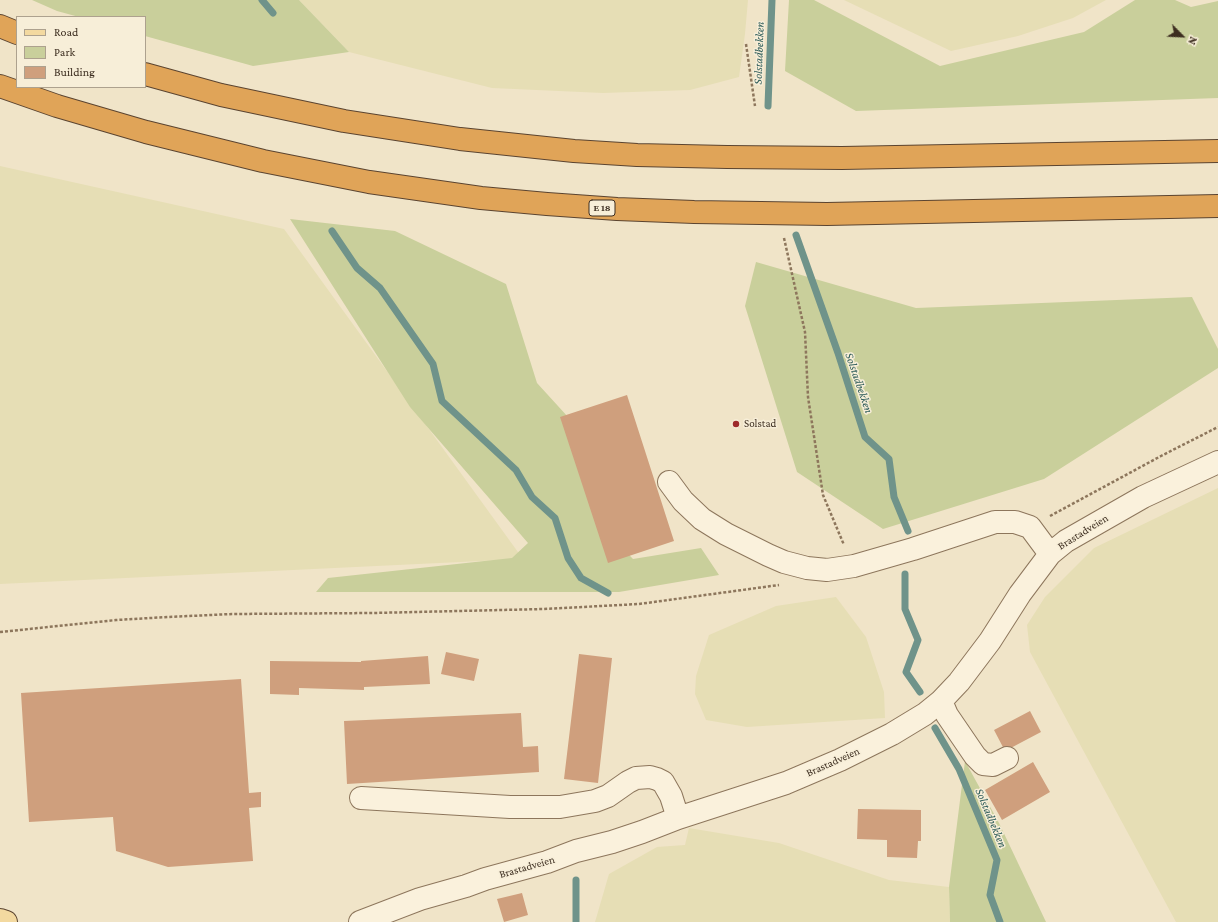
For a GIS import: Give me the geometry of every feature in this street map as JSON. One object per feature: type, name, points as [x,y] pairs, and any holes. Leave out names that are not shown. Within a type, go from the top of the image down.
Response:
[{"type":"highway","points":[[0,26],[16,33]]},
{"type":"highway","points":[[146,74],[221,94],[344,121],[460,139],[574,151],[637,155],[842,158],[1218,151]]},
{"type":"highway","name":"E 18","points":[[0,86],[57,106],[146,132],[263,162],[369,182],[481,198],[617,209],[780,213],[916,213],[1218,206]]},
{"type":"main road","points":[[0,920],[6,922]]},
{"type":"street","name":"Brastadveien","points":[[360,922],[420,900],[485,879],[547,862],[576,851],[612,842],[678,818],[786,783],[840,760],[892,734],[925,714],[941,701],[971,667],[1020,594],[1050,554],[1066,541],[1088,527],[1143,497],[1218,462]]},
{"type":"street","points":[[669,482],[683,501],[702,518],[726,534],[784,562],[808,568],[827,570],[854,566],[995,522],[1014,522],[1030,527],[1050,554]]},
{"type":"street","points":[[941,701],[947,715],[975,756],[983,764],[993,765],[1007,758]]},
{"type":"street","points":[[361,798],[510,807],[560,807],[595,801],[608,796],[636,778],[650,777],[663,782],[671,796],[678,818]]},
{"type":"path","points":[[746,44],[755,106]]},
{"type":"path","points":[[784,238],[805,332],[808,397],[823,496],[854,566]]},
{"type":"path","points":[[1030,527],[1218,427]]},
{"type":"path","points":[[0,632],[116,620],[232,614],[374,613],[544,609],[639,604],[783,585]]},
{"type":"shaded area","points":[[299,0],[748,0],[739,77],[690,90],[603,93],[492,88],[349,52]]},
{"type":"shaded area","points":[[844,0],[1106,0],[1073,18],[1018,36],[951,51]]},
{"type":"shaded area","points":[[0,166],[284,229],[523,559],[0,584]]},
{"type":"shaded area","points":[[1218,488],[1218,922],[1176,922],[1030,652],[1027,625],[1045,597],[1094,548]]},
{"type":"shaded area","points":[[836,597],[866,637],[884,692],[885,718],[747,727],[706,720],[695,694],[696,676],[709,635],[776,606]]},
{"type":"shaded area","points":[[689,828],[779,843],[889,880],[949,887],[950,922],[595,922],[609,874],[657,847],[685,845]]},
{"type":"green space","points":[[32,0],[299,0],[349,52],[253,66],[146,36],[146,16],[75,16],[57,11]]},
{"type":"green space","points":[[789,0],[814,0],[940,66],[1084,32],[1135,0],[1175,0],[1191,7],[1218,1],[1218,98],[856,111],[785,71]]},
{"type":"green space","points":[[290,219],[395,231],[506,284],[537,383],[589,440],[610,535],[633,559],[701,548],[719,575],[619,592],[316,592],[328,578],[512,558],[528,543],[410,407]]},
{"type":"green space","points":[[756,262],[916,308],[1192,297],[1218,349],[1218,368],[1044,479],[883,529],[797,472],[745,306]]},
{"type":"green space","points":[[965,761],[999,823],[1046,922],[950,922],[949,887]]},
{"type":"building","points":[[627,395],[674,541],[608,563],[560,417]]},
{"type":"building","points":[[446,652],[479,659],[474,681],[441,674]]},
{"type":"building","points":[[579,654],[612,658],[598,783],[564,779]]},
{"type":"building","points":[[428,656],[430,684],[364,687],[364,690],[299,688],[299,695],[270,694],[270,661],[361,662]]},
{"type":"building","points":[[241,679],[249,793],[261,792],[261,807],[249,808],[253,861],[168,867],[116,851],[113,817],[29,822],[21,693]]},
{"type":"building","points":[[1030,711],[1041,732],[1005,751],[994,730]]},
{"type":"building","points":[[521,713],[523,747],[538,746],[539,772],[347,784],[344,721]]},
{"type":"building","points":[[1033,762],[1050,792],[1002,820],[985,790]]},
{"type":"building","points":[[858,809],[921,810],[921,841],[918,841],[917,858],[887,857],[887,840],[857,839]]},
{"type":"building","points":[[522,893],[528,915],[504,922],[497,899]]},
{"type":"waterway","points":[[262,0],[273,13]]},
{"type":"waterway","name":"Solstadbekken","points":[[768,106],[772,0]]},
{"type":"waterway","points":[[332,231],[357,268],[380,288],[433,364],[442,401],[516,470],[532,497],[555,518],[568,558],[581,578],[608,593]]},
{"type":"waterway","name":"Solstadbekken","points":[[796,235],[838,353],[865,437],[889,459],[894,497],[908,531]]},
{"type":"waterway","name":"Solstadbekken","points":[[905,574],[905,609],[918,640],[906,672],[920,692]]},
{"type":"waterway","name":"Solstadbekken","points":[[935,728],[959,769],[997,860],[990,895],[1000,922]]},
{"type":"waterway","points":[[576,880],[576,922]]},
{"type":"place","name":"Solstad","points":[[736,424]]}]
